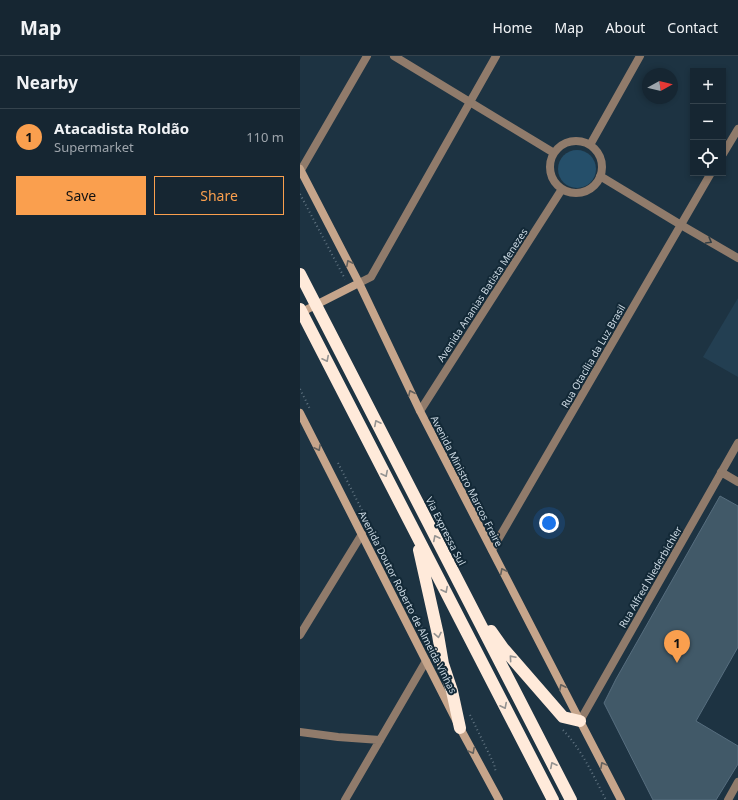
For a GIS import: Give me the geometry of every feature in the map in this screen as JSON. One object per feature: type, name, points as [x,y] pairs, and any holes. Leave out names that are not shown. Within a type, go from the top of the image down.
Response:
[{"type":"highway","name":"Via Expressa Sul","points":[[300,274],[571,800]]},
{"type":"highway","points":[[300,309],[553,800]]},
{"type":"highway","points":[[414,529],[428,586],[443,664],[452,691],[460,728]]},
{"type":"highway","points":[[473,610],[503,648],[563,717],[580,721]]},
{"type":"main road","name":"Avenida Ministro Marcos Freire","points":[[300,169],[359,283],[420,411],[621,800]]},
{"type":"main road","points":[[300,313],[359,283]]},
{"type":"main road","name":"Avenida Doutor Roberto de Almeida Vinhas","points":[[300,413],[498,800]]},
{"type":"street","points":[[300,169],[367,56]]},
{"type":"street","points":[[394,56],[554,153]]},
{"type":"street","points":[[359,283],[371,277],[496,56]]},
{"type":"street","points":[[590,145],[640,56]]},
{"type":"street","points":[[726,149],[738,128]]},
{"type":"street","points":[[570,141],[580,141],[590,145],[598,153],[602,164],[600,176],[596,184],[589,190],[580,193],[570,193],[562,189],[554,182],[550,173],[550,162],[554,153],[561,145],[570,141]]},
{"type":"street","points":[[600,176],[738,258]]},
{"type":"street","name":"Rua Otacília da Luz Brasil","points":[[492,550],[709,176]]},
{"type":"street","name":"Avenida Ananias Batista Menezes","points":[[420,411],[562,189]]},
{"type":"street","name":"Rua Alfred Niederbichler","points":[[580,721],[738,443]]},
{"type":"street","points":[[721,472],[738,482]]},
{"type":"street","points":[[300,635],[362,534]]},
{"type":"street","points":[[345,800],[426,661]]},
{"type":"street","points":[[300,732],[338,738],[380,740]]},
{"type":"street","points":[[728,800],[738,782]]},
{"type":"path","points":[[300,389],[311,410]]},
{"type":"path","points":[[335,458],[424,632],[429,636],[438,635]]},
{"type":"path","points":[[470,714],[494,764],[498,779]]},
{"type":"shaded area","points":[[573,150],[581,150],[588,153],[593,158],[596,169],[593,180],[588,185],[581,188],[573,188],[566,185],[561,180],[558,173],[558,165],[561,158],[566,153]]},
{"type":"shaded area","points":[[738,298],[738,377],[703,357]]},
{"type":"building","points":[[720,496],[738,506],[738,647],[696,721],[738,746],[738,764],[716,800],[653,800],[604,703],[616,679]]},
{"type":"place","name":"Atacadista Roldão","points":[[677,663]]}]
